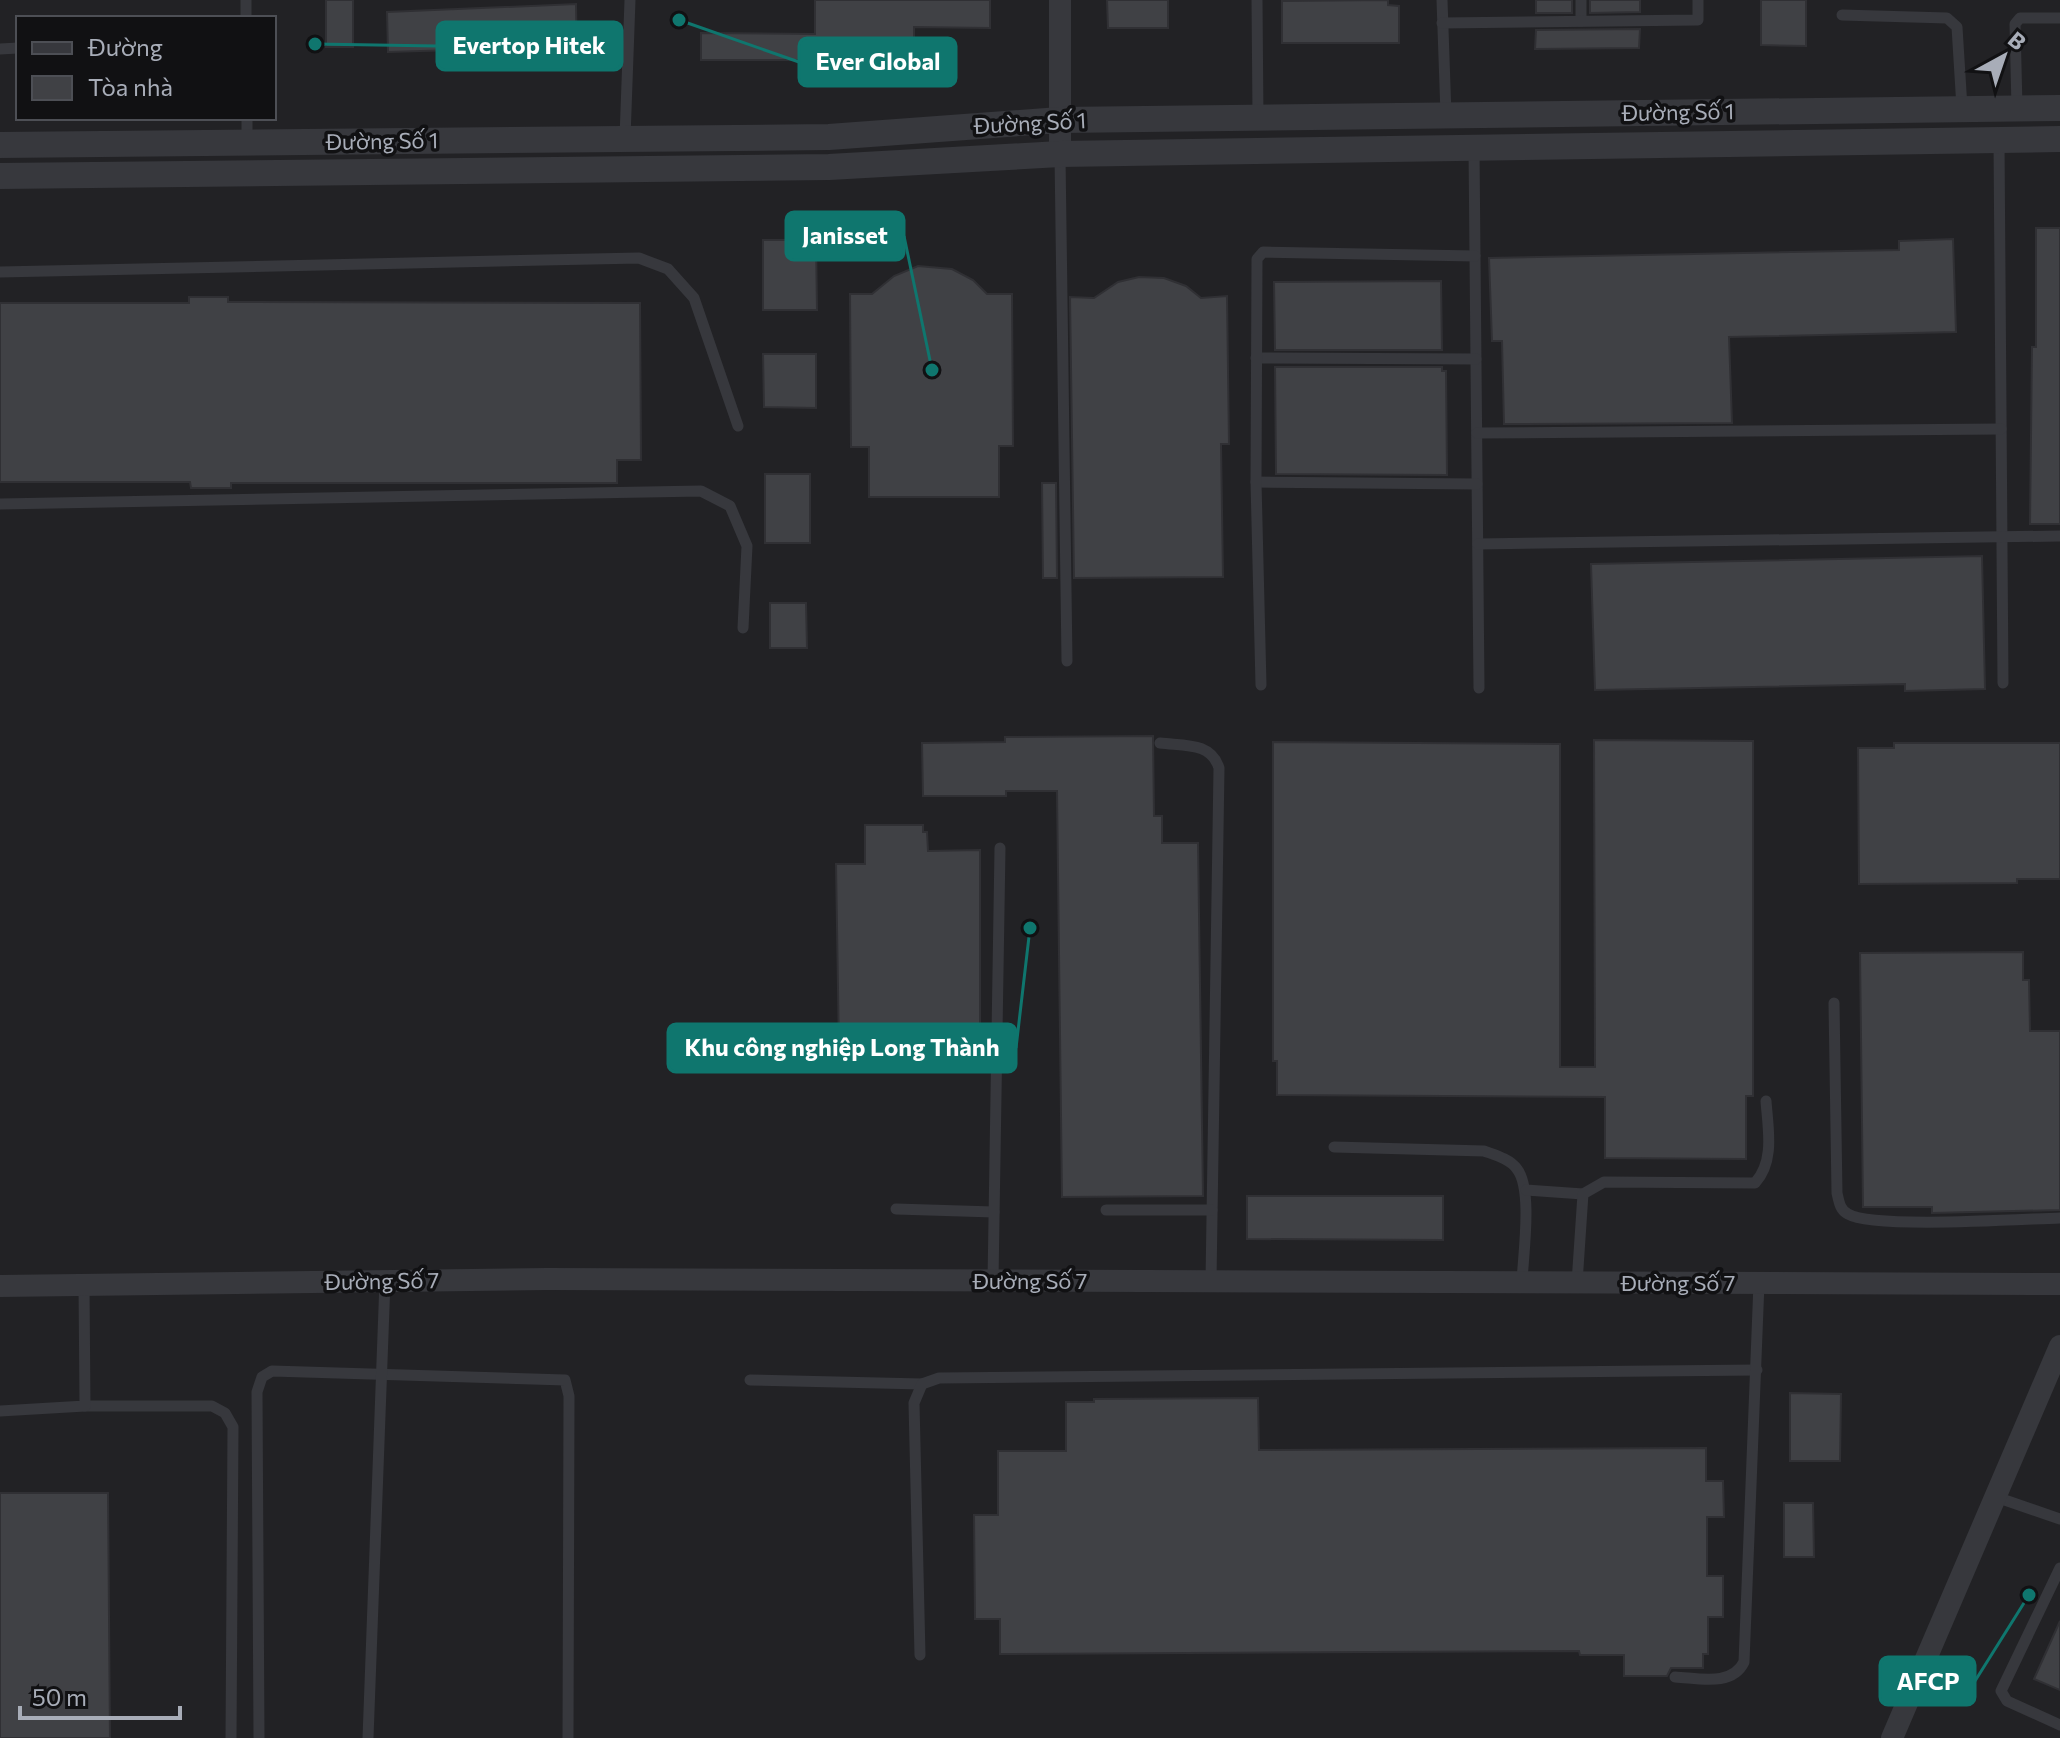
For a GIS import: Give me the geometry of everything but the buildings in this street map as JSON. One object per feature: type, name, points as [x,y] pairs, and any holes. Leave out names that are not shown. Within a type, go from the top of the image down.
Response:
[{"type":"street","points":[[1060,0],[1060,154]]},
{"type":"street","name":"Đường Số 1","points":[[0,145],[247,130],[625,139],[829,137],[1060,120],[2060,108]]},
{"type":"street","name":"Đường Số 1","points":[[0,176],[829,167],[1060,154],[2060,139]]},
{"type":"street","name":"Đường Số 7","points":[[0,1286],[385,1281],[2060,1284]]},
{"type":"street","points":[[1892,1738],[2060,1346]]},
{"type":"lane","points":[[625,139],[630,0]]},
{"type":"lane","points":[[1257,0],[1258,117]]},
{"type":"lane","points":[[1442,0],[1446,115]]},
{"type":"lane","points":[[1581,0],[1581,21]]},
{"type":"lane","points":[[1442,23],[1698,20],[1698,0]]},
{"type":"lane","points":[[1842,15],[1947,18],[1957,27],[1962,109]]},
{"type":"lane","points":[[2017,108],[2015,24],[2020,18],[2060,18]]},
{"type":"lane","points":[[1999,140],[2003,683]]},
{"type":"lane","points":[[1474,147],[1479,688]]},
{"type":"lane","points":[[1060,154],[1067,661]]},
{"type":"lane","points":[[1261,685],[1256,482],[1256,266],[1263,252],[1475,256]]},
{"type":"lane","points":[[0,272],[639,258],[668,269],[694,298],[738,426]]},
{"type":"lane","points":[[1256,358],[1476,359]]},
{"type":"lane","points":[[1477,433],[2001,429]]},
{"type":"lane","points":[[1256,482],[1477,484]]},
{"type":"lane","points":[[0,504],[701,491],[730,506],[747,546],[743,628]]},
{"type":"lane","points":[[1478,544],[2060,536]]},
{"type":"lane","points":[[1160,743],[1208,749],[1215,755],[1219,768],[1211,1281]]},
{"type":"lane","points":[[993,1281],[1000,848]]},
{"type":"lane","points":[[1834,1003],[1837,1193],[1840,1206],[1847,1214],[1866,1220],[1888,1221],[2060,1218]]},
{"type":"lane","points":[[888,1065],[995,1063]]},
{"type":"lane","points":[[1526,1190],[1583,1194],[1604,1182],[1755,1183],[1765,1172],[1769,1152],[1766,1101]]},
{"type":"lane","points":[[1334,1147],[1484,1151],[1503,1158],[1518,1169],[1526,1190],[1522,1282]]},
{"type":"lane","points":[[1577,1283],[1583,1194]]},
{"type":"lane","points":[[896,1209],[994,1212]]},
{"type":"lane","points":[[1106,1210],[1212,1210]]},
{"type":"lane","points":[[368,1738],[385,1281]]},
{"type":"lane","points":[[1675,1677],[1726,1679],[1735,1676],[1744,1662],[1759,1283]]},
{"type":"lane","points":[[84,1285],[85,1406]]},
{"type":"lane","points":[[750,1380],[922,1384],[939,1378],[1757,1370]]},
{"type":"lane","points":[[259,1738],[257,1392],[262,1377],[272,1371],[381,1376],[559,1377],[568,1386],[568,1738]]},
{"type":"lane","points":[[920,1655],[914,1403],[922,1384]]},
{"type":"lane","points":[[0,1411],[85,1406],[212,1406],[225,1413],[233,1427],[231,1738]]},
{"type":"lane","points":[[1996,1497],[2060,1519]]},
{"type":"lane","points":[[2060,1568],[2001,1691],[2007,1701],[2060,1725]]},
{"type":"shaded area","points":[[0,0],[2060,0],[2060,1738],[0,1738]]},
{"type":"place","name":"Ever Global","points":[[679,20]]},
{"type":"place","name":"Evertop Hitek","points":[[315,44]]},
{"type":"place","name":"Janisset","points":[[932,370]]},
{"type":"place","name":"Khu công nghiệp Long Thành","points":[[1030,928]]},
{"type":"place","name":"AFCP","points":[[2029,1595]]}]
